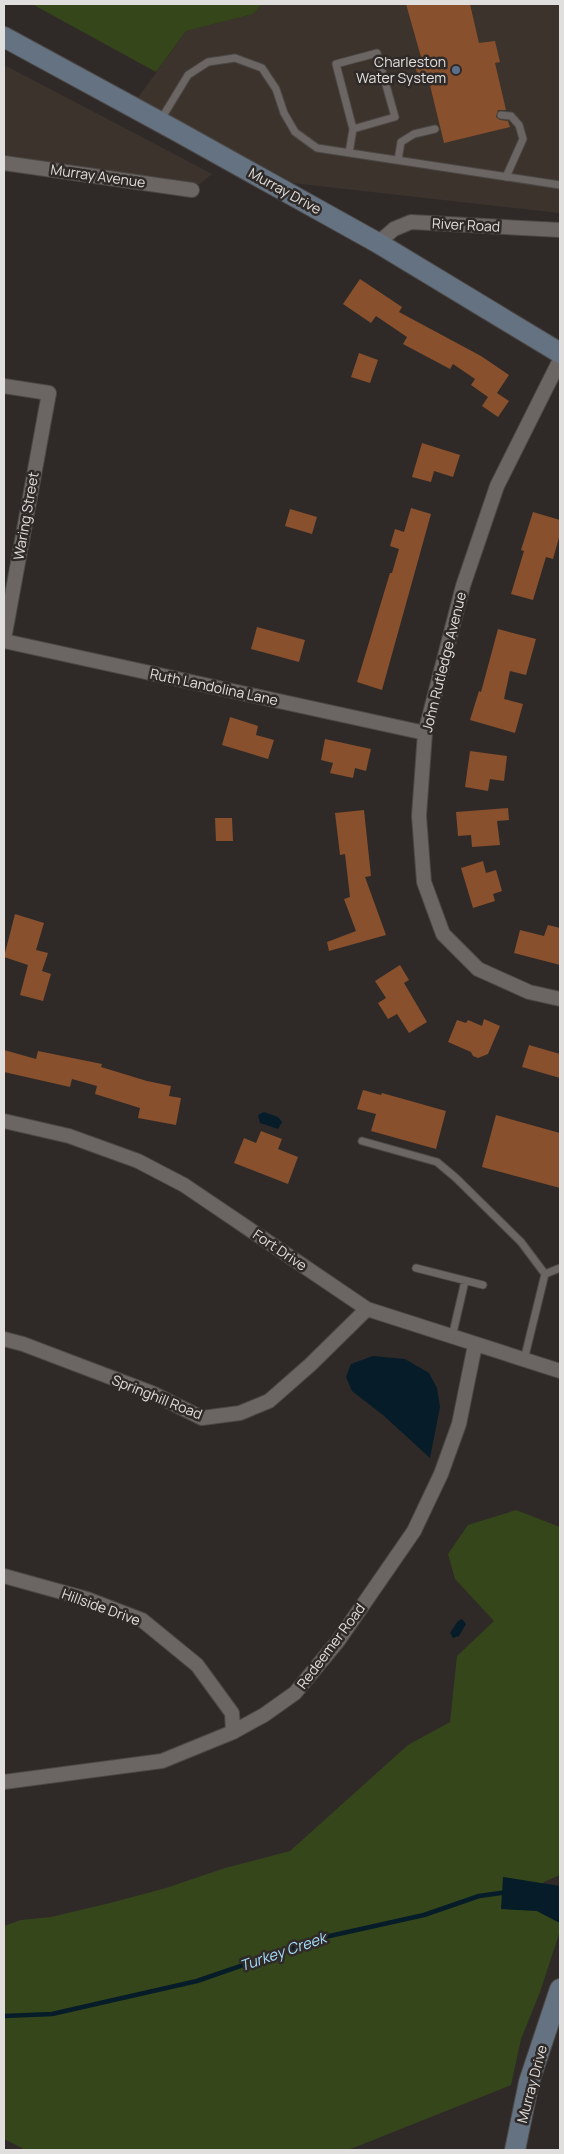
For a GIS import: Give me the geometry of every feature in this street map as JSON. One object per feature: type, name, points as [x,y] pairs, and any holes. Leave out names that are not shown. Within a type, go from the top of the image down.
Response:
[{"type":"street","name":"Murray Drive","points":[[4,38],[378,243],[560,353]]},
{"type":"street","name":"Murray Avenue","points":[[4,163],[192,190]]},
{"type":"street","name":"River Road","points":[[378,243],[394,229],[411,222],[560,230]]},
{"type":"street","name":"John Rutledge Avenue","points":[[560,360],[497,486],[463,586],[425,733],[419,816],[424,882],[443,934],[478,970],[529,992],[560,999]]},
{"type":"street","name":"Waring Street","points":[[4,386],[49,393],[4,640]]},
{"type":"street","name":"Ruth Landolina Lane","points":[[4,640],[425,733]]},
{"type":"street","name":"Fort Drive","points":[[4,1120],[69,1136],[138,1161],[184,1185],[367,1309],[560,1371]]},
{"type":"street","name":"Springhill Road","points":[[4,1339],[23,1344],[152,1393],[202,1418],[240,1413],[269,1401],[310,1365],[367,1309]]},
{"type":"street","name":"Redeemer Road","points":[[4,1782],[162,1761],[233,1732],[264,1715],[295,1693],[338,1641],[414,1531],[441,1474],[459,1424],[475,1345]]},
{"type":"street","name":"Hillside Drive","points":[[4,1576],[87,1599],[142,1620],[198,1665],[232,1713],[233,1732]]},
{"type":"street","name":"Murray Drive","points":[[515,2150],[529,2082],[560,1989]]},
{"type":"lane","points":[[350,153],[353,128],[336,64],[377,53],[395,117],[353,128]]},
{"type":"lane","points":[[160,122],[188,75],[208,62],[235,58],[262,68],[276,89],[284,112],[295,132],[317,148],[560,185]]},
{"type":"lane","points":[[501,115],[511,116],[519,125],[524,139],[506,177]]},
{"type":"lane","points":[[398,160],[401,142],[414,134],[434,129]]},
{"type":"lane","points":[[362,1141],[437,1162],[456,1178],[521,1242],[545,1274]]},
{"type":"lane","points":[[416,1268],[483,1285]]},
{"type":"lane","points":[[545,1274],[560,1268]]},
{"type":"lane","points":[[524,1360],[545,1274]]},
{"type":"lane","points":[[452,1337],[465,1281]]},
{"type":"shaded area","points":[[262,4],[560,4],[560,213],[265,180],[132,106],[186,31],[253,14]]},
{"type":"shaded area","points":[[4,65],[212,174],[192,190],[4,163]]},
{"type":"green space","points":[[32,4],[262,4],[253,14],[186,31],[156,72]]},
{"type":"green space","points":[[516,1510],[560,1527],[560,1875],[544,1882],[537,1911],[560,1923],[560,1931],[540,1992],[521,2039],[511,2085],[348,2150],[26,2150],[4,2139],[4,1926],[21,1920],[51,1917],[110,1903],[166,1888],[225,1868],[290,1851],[408,1745],[450,1722],[457,1656],[494,1621],[455,1579],[448,1554],[468,1525]]},
{"type":"water","points":[[264,1112],[278,1117],[282,1122],[278,1129],[260,1123],[258,1115]]},
{"type":"water","points":[[373,1356],[405,1359],[429,1373],[437,1388],[440,1407],[430,1458],[383,1415],[352,1391],[346,1377],[351,1364]]},
{"type":"water","points":[[462,1619],[466,1624],[459,1636],[453,1638],[450,1633],[458,1621]]},
{"type":"water","points":[[503,1877],[560,1886],[560,1923],[537,1911],[501,1909]]},
{"type":"building","name":"Charleston Water System","points":[[406,4],[470,4],[479,43],[495,41],[500,62],[495,63],[506,110],[498,110],[496,117],[500,120],[508,121],[510,127],[444,143],[428,77],[419,81],[414,60],[421,57]]},
{"type":"building","points":[[360,279],[402,307],[399,312],[481,356],[509,375],[497,393],[509,401],[498,417],[482,406],[488,397],[471,385],[475,379],[453,364],[450,369],[403,344],[407,337],[376,316],[371,323],[343,304]]},
{"type":"building","points":[[359,353],[378,360],[370,383],[351,377]]},
{"type":"building","points":[[422,443],[460,455],[453,477],[434,471],[431,482],[412,477]]},
{"type":"building","points":[[411,508],[431,514],[382,690],[357,682],[399,549],[390,546],[395,529],[404,532]]},
{"type":"building","points":[[290,509],[317,517],[312,534],[285,526]]},
{"type":"building","points":[[533,512],[560,520],[560,534],[553,559],[546,557],[533,600],[511,594],[524,551],[521,550]]},
{"type":"building","points":[[257,627],[305,640],[299,662],[251,649]]},
{"type":"building","points":[[498,629],[536,639],[526,675],[510,671],[504,699],[523,704],[515,733],[470,720],[479,691],[481,692]]},
{"type":"building","points":[[230,717],[258,726],[256,735],[274,740],[268,759],[222,745]]},
{"type":"building","points":[[325,739],[371,749],[366,771],[355,768],[353,778],[330,773],[333,763],[321,760]]},
{"type":"building","points":[[470,751],[507,756],[504,781],[490,779],[488,791],[465,787]]},
{"type":"building","points":[[508,808],[509,820],[497,821],[500,845],[472,847],[471,835],[458,836],[456,812]]},
{"type":"building","points":[[364,810],[371,876],[365,877],[386,935],[329,951],[327,942],[356,931],[344,899],[350,897],[345,854],[340,855],[335,813]]},
{"type":"building","points":[[215,818],[232,818],[233,841],[216,841]]},
{"type":"building","points":[[483,861],[486,873],[496,870],[502,891],[493,894],[495,901],[473,908],[461,868]]},
{"type":"building","points":[[15,914],[44,923],[36,950],[48,953],[42,971],[51,974],[43,1001],[20,995],[28,965],[4,957]]},
{"type":"building","points":[[548,925],[560,928],[560,965],[514,953],[520,930],[544,936]]},
{"type":"building","points":[[400,965],[409,980],[404,983],[427,1022],[409,1033],[397,1014],[388,1019],[378,1003],[386,998],[375,981]]},
{"type":"building","points":[[484,1019],[500,1026],[488,1054],[478,1058],[473,1056],[471,1052],[448,1042],[457,1020],[466,1023],[468,1020],[482,1026]]},
{"type":"building","points":[[529,1045],[560,1054],[560,1078],[522,1067]]},
{"type":"building","points":[[4,1050],[36,1059],[38,1051],[102,1064],[101,1067],[171,1086],[169,1096],[181,1098],[176,1125],[138,1118],[140,1108],[95,1094],[97,1086],[72,1079],[70,1087],[4,1072]]},
{"type":"building","points":[[363,1090],[381,1095],[382,1093],[446,1111],[436,1149],[371,1131],[376,1114],[357,1109]]},
{"type":"building","points":[[496,1115],[560,1133],[560,1188],[482,1167]]},
{"type":"building","points":[[261,1131],[282,1139],[278,1149],[298,1157],[288,1184],[234,1163],[244,1138],[256,1143]]},
{"type":"waterway","name":"Turkey Creek","points":[[4,2016],[52,2014],[197,1981],[325,1937],[424,1915],[479,1896],[508,1892]]},
{"type":"place","name":"Charleston Water System","points":[[456,70]]}]
